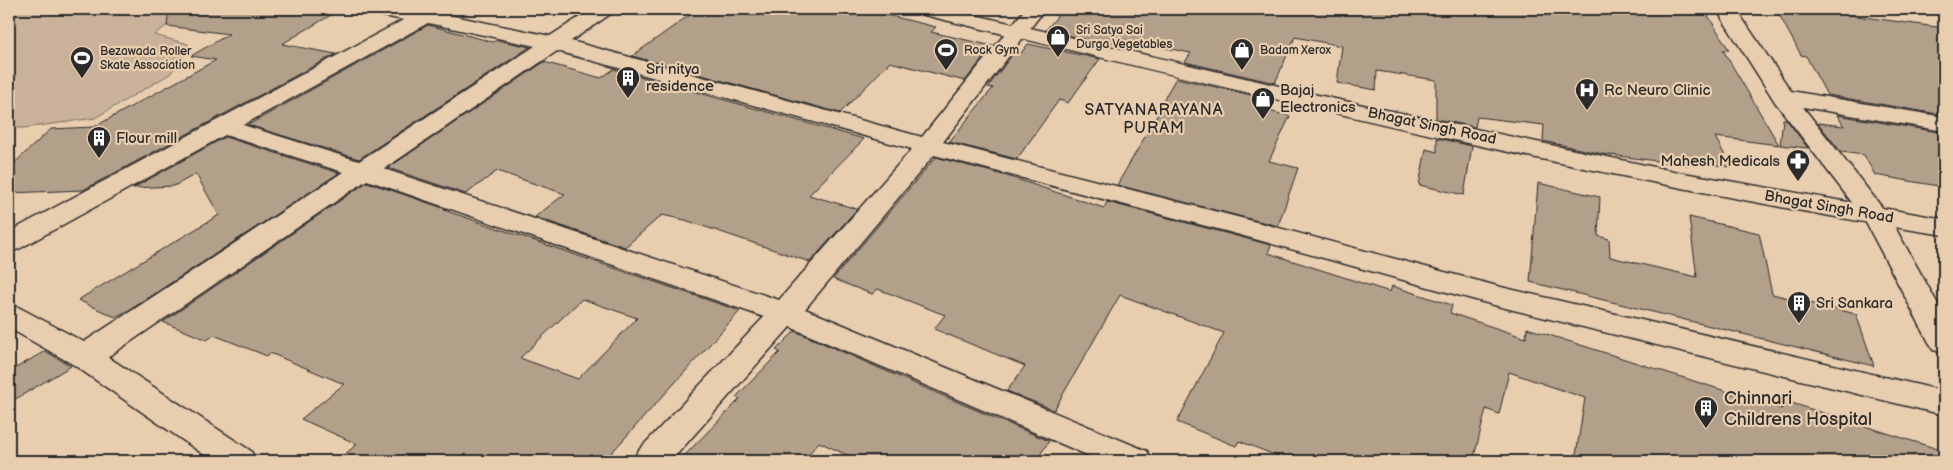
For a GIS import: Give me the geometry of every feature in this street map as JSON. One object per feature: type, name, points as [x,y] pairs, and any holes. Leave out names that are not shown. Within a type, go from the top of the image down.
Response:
[{"type":"street","points":[[377,9],[432,12],[553,43],[928,146],[1238,226],[1501,297],[1944,403]]},
{"type":"street","points":[[85,357],[605,9]]},
{"type":"street","name":"Bhagat Singh Road","points":[[924,9],[1335,106],[1678,180],[1944,227]]},
{"type":"street","points":[[650,461],[785,313],[928,146],[1035,9]]},
{"type":"street","points":[[1726,9],[1783,97],[1876,215],[1944,342]]},
{"type":"street","points":[[9,243],[432,12]]},
{"type":"street","points":[[1783,97],[1944,124]]},
{"type":"street","points":[[224,127],[364,171],[785,313],[1135,461]]},
{"type":"street","points":[[9,315],[85,357],[238,461]]},
{"type":"shaded area","points":[[10,9],[189,9],[154,35],[188,44],[182,57],[170,74],[95,118],[24,128],[9,128]]},
{"type":"building","points":[[169,9],[341,9],[282,44],[336,54],[83,190],[9,193],[9,168],[51,129],[94,127],[216,60],[191,56],[229,34],[167,26]]},
{"type":"building","points":[[698,9],[862,9],[936,27],[931,32],[993,46],[965,81],[890,62],[840,113],[632,56]]},
{"type":"building","points":[[1063,9],[1704,9],[1729,50],[1723,50],[1779,145],[1715,137],[1731,167],[1686,161],[1688,165],[1603,154],[1543,141],[1544,125],[1477,117],[1475,127],[1436,119],[1436,80],[1377,71],[1376,90],[1337,83],[1342,46],[1295,37],[1275,83],[1185,62],[1191,53],[1115,38],[1110,45],[1046,30]]},
{"type":"building","points":[[1776,9],[1806,9],[1944,28],[1944,115],[1827,95],[1806,56],[1801,55]]},
{"type":"building","points":[[428,25],[493,42],[497,40],[530,47],[359,159],[248,125]]},
{"type":"building","points":[[1028,44],[1100,59],[1068,103],[1059,100],[1017,159],[949,142],[993,88],[988,87],[1015,51],[1021,53]]},
{"type":"building","points":[[544,62],[601,78],[614,69],[864,139],[809,195],[857,209],[810,262],[685,220],[662,215],[625,247],[535,217],[565,194],[497,171],[466,194],[388,168]]},
{"type":"building","points":[[1176,78],[1269,99],[1264,110],[1290,116],[1269,161],[1298,168],[1278,226],[1117,185],[1161,109],[1158,109]]},
{"type":"building","points":[[1837,115],[1944,133],[1944,187],[1875,175],[1864,155],[1841,152],[1818,123],[1844,126]]},
{"type":"building","points":[[1783,119],[1786,119],[1808,148],[1780,145]]},
{"type":"building","points":[[225,137],[339,173],[131,309],[115,317],[78,300],[219,215],[196,174],[174,186],[133,188]]},
{"type":"building","points":[[1437,138],[1472,146],[1464,195],[1419,185],[1426,149],[1437,152]]},
{"type":"building","points":[[936,157],[1007,176],[1104,208],[1107,202],[1271,245],[1268,253],[1390,292],[1392,286],[1452,305],[1450,313],[1526,338],[1527,328],[1782,409],[1782,400],[1944,451],[1944,461],[1575,461],[1585,398],[1509,372],[1499,414],[1486,409],[1473,461],[1290,461],[1239,441],[1236,446],[1177,422],[1224,333],[1120,295],[1054,410],[1007,391],[1025,366],[934,329],[945,315],[878,289],[872,294],[833,279]]},
{"type":"building","points":[[367,182],[740,311],[604,461],[337,461],[357,444],[301,419],[344,384],[270,353],[267,356],[214,335],[207,340],[163,322]],"holes":[[[582,299],[637,318],[578,379],[520,358]]]},
{"type":"building","points":[[1538,183],[1600,197],[1598,236],[1609,239],[1610,257],[1697,277],[1689,217],[1759,233],[1772,294],[1856,314],[1874,366],[1530,282]]},
{"type":"building","points":[[795,331],[1049,441],[1036,461],[860,461],[819,442],[803,461],[679,461],[740,399],[736,397],[780,352],[776,350]]},
{"type":"building","points":[[45,351],[71,366],[9,403],[9,372]]},
{"type":"place","name":"Sri Satya Sai Durga Vegetables","points":[[1058,58]]},
{"type":"place","name":"Rock Gym","points":[[946,71]]},
{"type":"place","name":"Badam Xerox","points":[[1242,71]]},
{"type":"place","name":"Bezawada Roller Skate Association","points":[[82,79]]},
{"type":"place","name":"Sri nitya residence","points":[[628,99]]},
{"type":"place","name":"Rc Neuro Clinic","points":[[1587,111]]},
{"type":"place","name":"Bajaj Electronics","points":[[1263,120]]},
{"type":"place","name":"Flour mill","points":[[99,159]]},
{"type":"place","name":"Mahesh Medicals","points":[[1798,182]]},
{"type":"place","name":"Sri Sankara","points":[[1799,324]]},
{"type":"place","name":"Chinnari Childrens Hospital","points":[[1706,429]]},
{"type":"district","name":"SATYANARAYANA PURAM","points":[[1154,119]]}]
